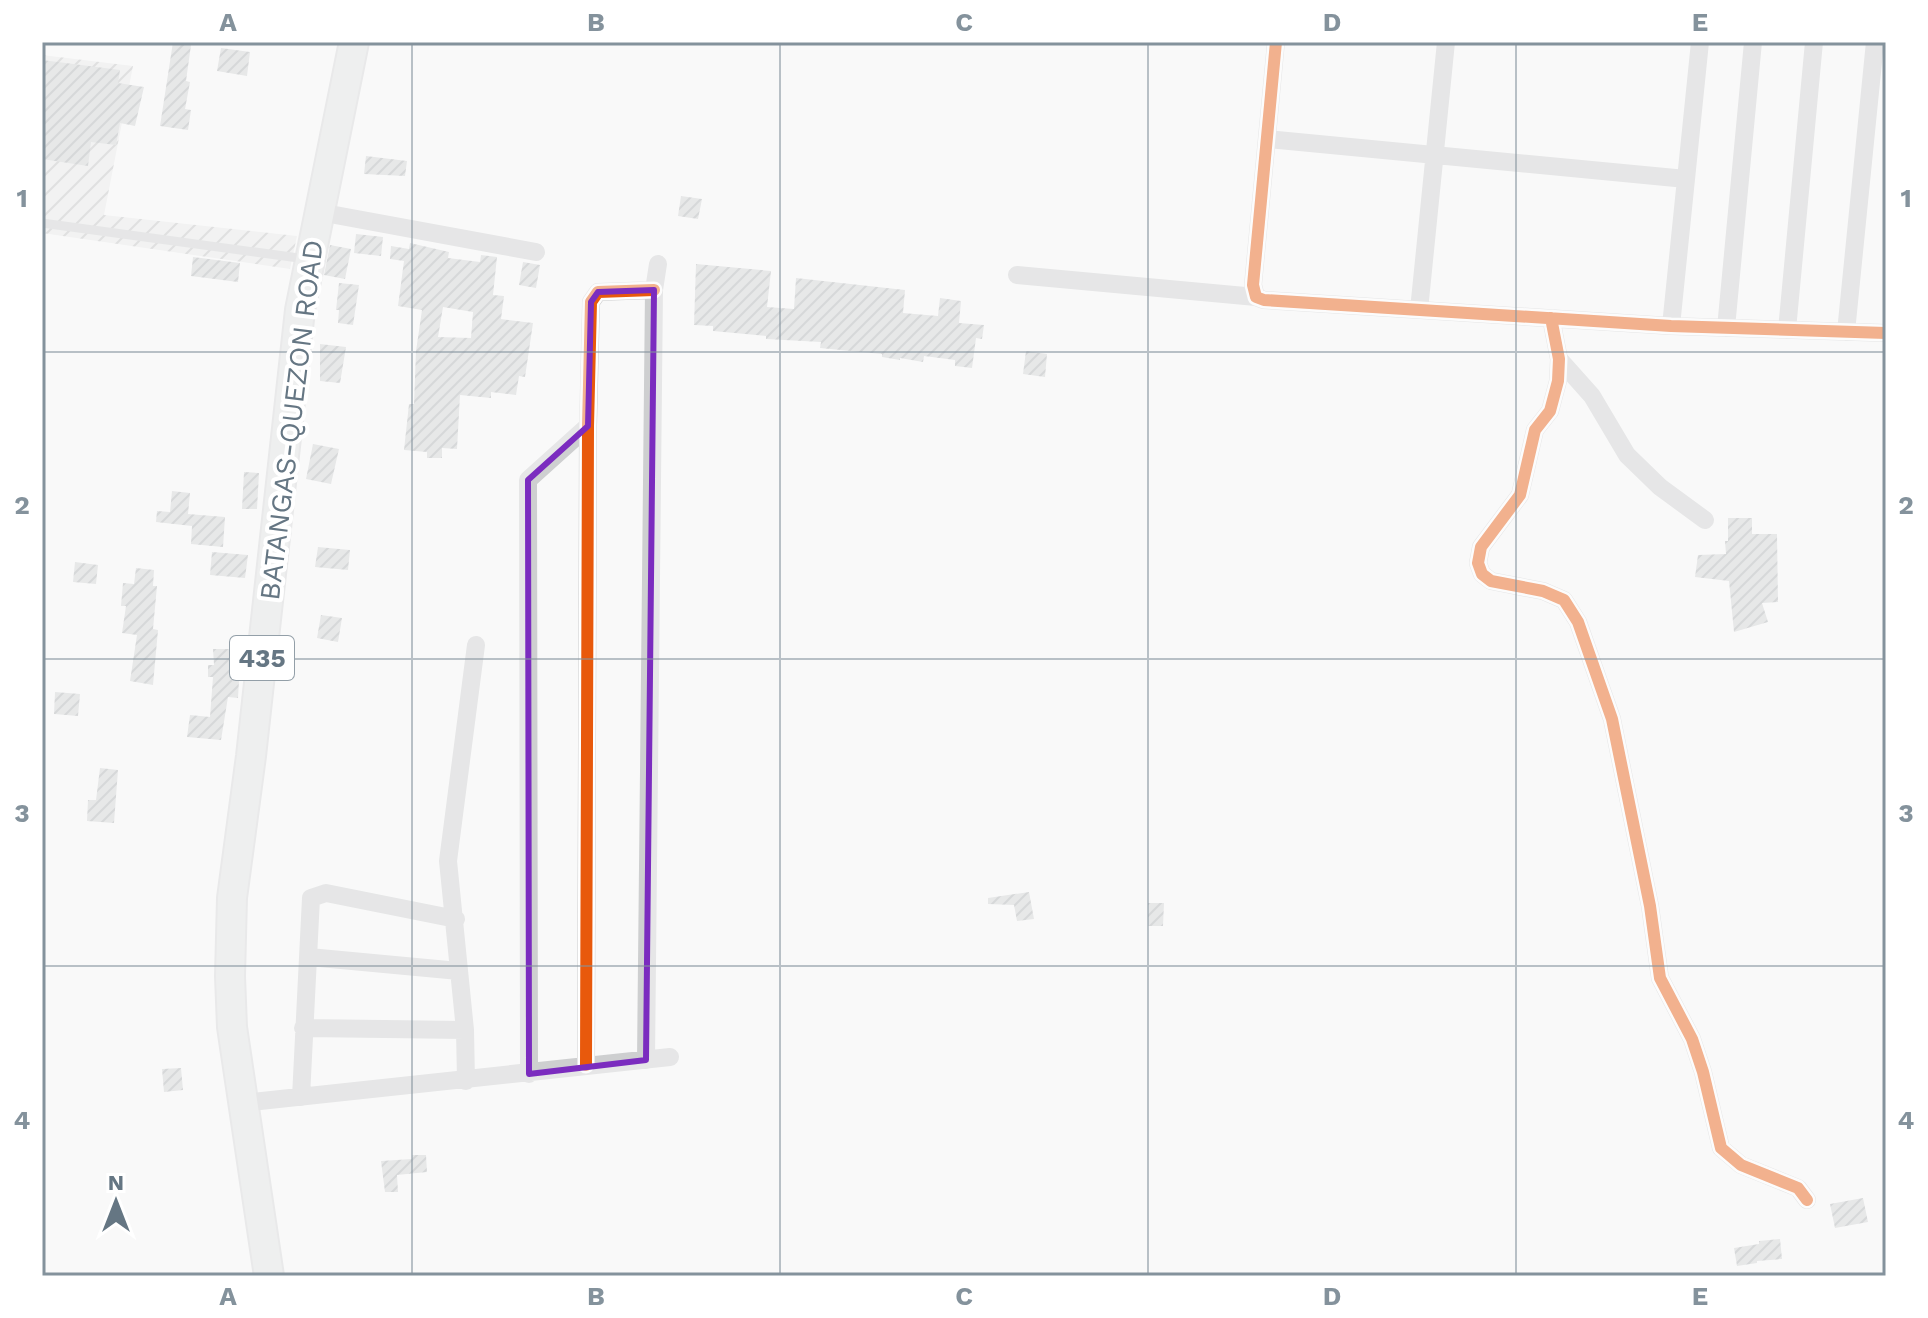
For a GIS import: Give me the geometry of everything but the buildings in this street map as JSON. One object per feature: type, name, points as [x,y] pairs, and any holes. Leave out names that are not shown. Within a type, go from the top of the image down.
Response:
[{"type":"main road","name":"BATANGAS-QUEZON ROAD","points":[[269,1276],[232,1027],[232,898],[251,756],[300,310],[354,42]]},
{"type":"street","points":[[1256,297],[1253,285],[1276,42]]},
{"type":"street","points":[[1419,310],[1446,42]]},
{"type":"street","points":[[1671,326],[1700,42]]},
{"type":"street","points":[[1726,328],[1753,42]]},
{"type":"street","points":[[1787,330],[1814,42]]},
{"type":"street","points":[[1846,332],[1875,42]]},
{"type":"street","points":[[1267,139],[1686,179]]},
{"type":"street","points":[[319,212],[536,252]]},
{"type":"street","points":[[646,1060],[654,290],[658,264]]},
{"type":"street","points":[[1017,275],[1264,300],[1671,326],[1886,333]]},
{"type":"street","points":[[586,1065],[591,302],[598,292],[654,290]]},
{"type":"street","points":[[1551,318],[1559,359],[1558,381],[1550,411],[1535,430],[1520,495],[1481,547],[1478,563],[1482,574],[1491,581],[1543,591],[1564,600],[1578,622],[1612,719],[1650,906],[1660,978],[1692,1039],[1721,1148],[1741,1165],[1798,1188],[1807,1200]]},
{"type":"street","points":[[1559,359],[1592,396],[1627,455],[1660,487],[1705,520]]},
{"type":"street","points":[[529,1074],[528,480],[588,426]]},
{"type":"street","points":[[466,1081],[456,919],[448,861],[476,645]]},
{"type":"street","points":[[301,1097],[311,898],[326,893],[456,919]]},
{"type":"street","points":[[309,957],[459,971]]},
{"type":"street","points":[[303,1028],[465,1030]]},
{"type":"street","points":[[242,1103],[670,1057]]},
{"type":"lane","points":[[42,223],[309,260]]},
{"type":"highlighted area","points":[[654,290],[646,1060],[529,1074],[528,480],[588,426],[591,302],[598,292]]},
{"type":"shaded area","points":[[42,55],[133,66],[104,215],[297,236],[290,269],[42,233]]},
{"type":"cycle path","points":[[1276,42],[1253,285],[1256,297],[1264,300],[1671,326],[1886,333]]},
{"type":"cycle path","points":[[586,1065],[591,302],[598,292],[654,290]]},
{"type":"cycle path","points":[[1551,318],[1559,359],[1558,381],[1550,411],[1535,430],[1520,495],[1481,547],[1478,563],[1482,574],[1491,581],[1543,591],[1564,600],[1578,622],[1612,719],[1650,906],[1660,978],[1692,1039],[1721,1148],[1741,1165],[1798,1188],[1807,1200]]}]
